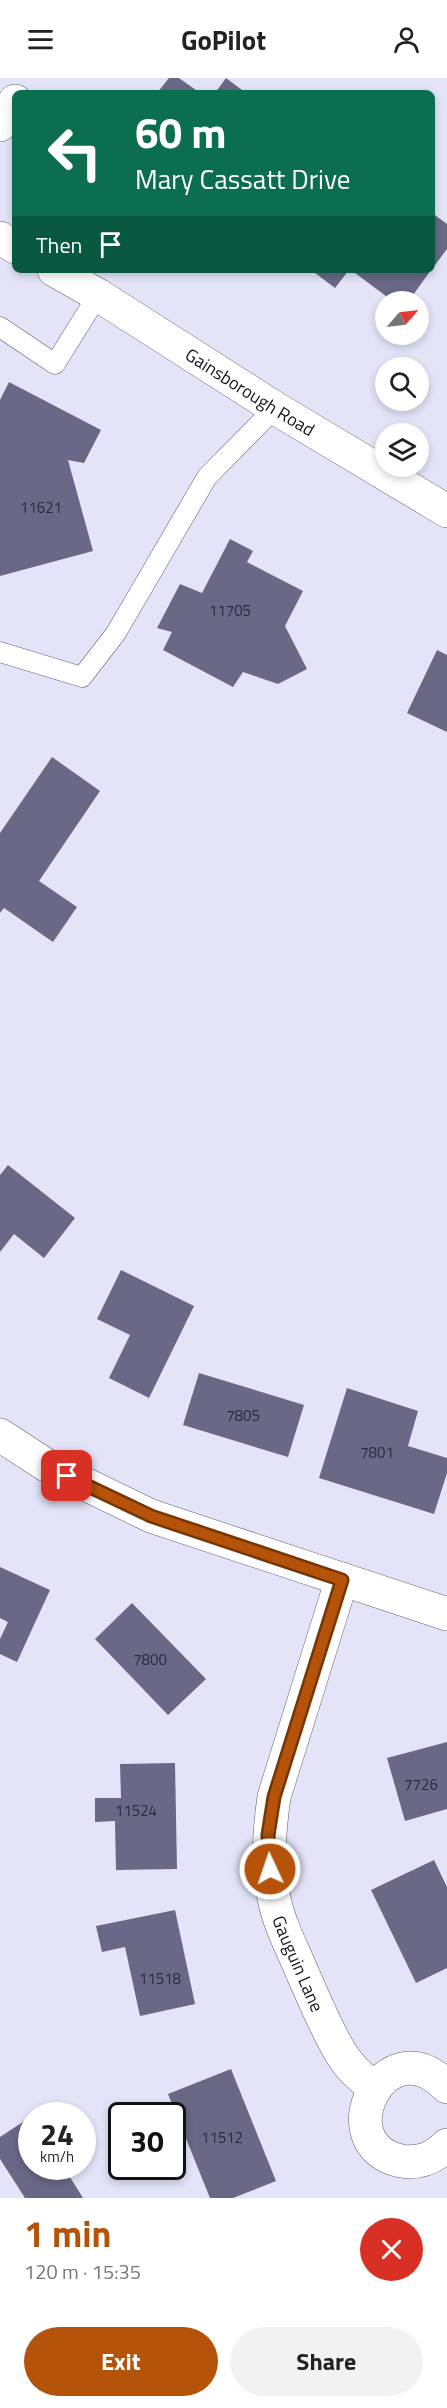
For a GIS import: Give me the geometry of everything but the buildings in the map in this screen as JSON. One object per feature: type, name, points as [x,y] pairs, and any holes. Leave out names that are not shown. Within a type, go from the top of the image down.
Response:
[{"type":"street","points":[[0,125],[12,106]]},
{"type":"street","name":"Gainsborough Road","points":[[59,273],[98,295],[275,408],[447,511]]},
{"type":"street","points":[[0,1435],[46,1465],[151,1516],[447,1614]]},
{"type":"street","name":"Gauguin Lane","points":[[342,1580],[274,1797],[268,1835],[270,1869],[274,1900],[284,1930],[319,2011],[342,2055],[357,2074],[374,2088]]},
{"type":"street","points":[[447,2087],[439,2078],[426,2072],[412,2069],[391,2074],[374,2088],[367,2100],[366,2122],[373,2142],[383,2153],[396,2160],[411,2163],[425,2160],[438,2154],[447,2145]]},
{"type":"lane","points":[[0,327],[55,364],[98,295]]},
{"type":"lane","points":[[0,652],[82,677],[116,633],[207,477],[275,408]]},
{"type":"route","points":[[67,1476],[151,1516],[342,1580],[274,1797],[268,1835],[270,1869]]}]
